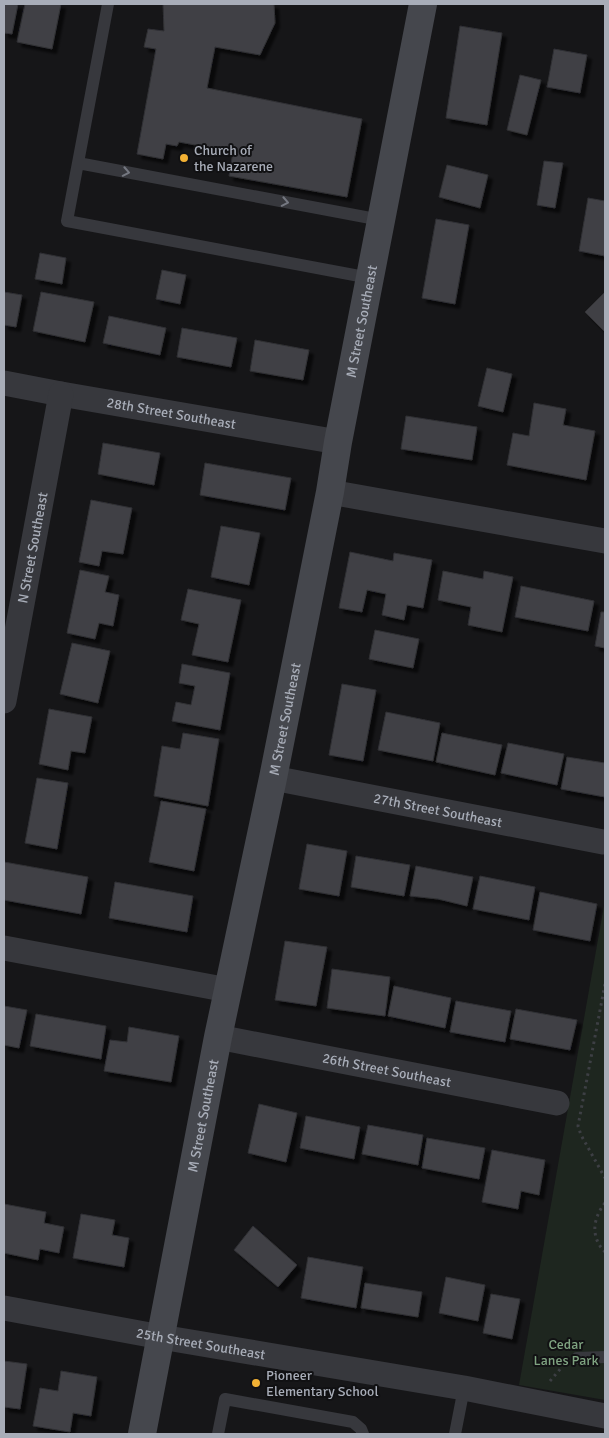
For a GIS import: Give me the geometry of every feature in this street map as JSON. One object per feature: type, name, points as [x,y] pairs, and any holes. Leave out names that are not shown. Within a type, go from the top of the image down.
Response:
[{"type":"street","name":"M Street Southeast","points":[[142,1434],[218,1037],[273,778],[330,492],[338,442],[423,4]]},
{"type":"street","name":"28th Street Southeast","points":[[4,383],[338,442]]},
{"type":"street","name":"N Street Southeast","points":[[4,701],[61,394]]},
{"type":"street","points":[[330,492],[605,541]]},
{"type":"street","name":"27th Street Southeast","points":[[273,778],[603,842]]},
{"type":"street","points":[[4,948],[228,990]]},
{"type":"street","name":"26th Street Southeast","points":[[218,1037],[557,1103]]},
{"type":"street","name":"25th Street Southeast","points":[[4,1308],[161,1337],[464,1388],[605,1416]]},
{"type":"lane","points":[[108,4],[67,221],[370,278]]},
{"type":"lane","points":[[78,163],[381,220]]},
{"type":"lane","points":[[577,1358],[605,1357]]},
{"type":"lane","points":[[455,1434],[464,1388]]},
{"type":"lane","points":[[218,1434],[225,1400],[353,1422],[364,1434]]},
{"type":"path","points":[[605,984],[578,1126],[605,1178]]},
{"type":"path","points":[[605,1203],[596,1217],[594,1225],[596,1238],[605,1252]]},
{"type":"path","points":[[535,1402],[562,1367],[577,1358]]},
{"type":"green space","name":"Cedar Lanes Park","points":[[605,900],[605,1400],[519,1385]]},
{"type":"building","points":[[4,4],[18,4],[12,34],[4,33]]},
{"type":"building","points":[[25,4],[61,4],[52,49],[17,42]]},
{"type":"building","points":[[163,4],[274,4],[275,23],[260,55],[215,47],[207,88],[362,119],[347,197],[229,176],[233,152],[179,142],[177,146],[166,144],[163,159],[137,154],[156,49],[144,47],[148,29],[164,31]]},
{"type":"building","points":[[460,26],[502,33],[487,125],[446,118]]},
{"type":"building","points":[[554,49],[587,55],[580,93],[547,87]]},
{"type":"building","points":[[520,75],[541,80],[527,135],[507,130]]},
{"type":"building","points":[[544,161],[563,163],[555,208],[537,205]]},
{"type":"building","points":[[447,165],[488,175],[480,208],[439,197]]},
{"type":"building","points":[[588,198],[605,201],[605,256],[579,251]]},
{"type":"building","points":[[436,219],[469,225],[455,304],[422,298]]},
{"type":"building","points":[[40,253],[66,258],[62,284],[35,279]]},
{"type":"building","points":[[162,270],[186,275],[180,304],[156,299]]},
{"type":"building","points":[[4,292],[22,295],[16,327],[4,325]]},
{"type":"building","points":[[41,292],[94,302],[85,342],[33,331]]},
{"type":"building","points":[[605,292],[605,332],[585,312]]},
{"type":"building","points":[[109,316],[166,328],[160,355],[103,343]]},
{"type":"building","points":[[182,328],[237,338],[231,367],[177,357]]},
{"type":"building","points":[[255,340],[309,350],[303,380],[250,371]]},
{"type":"building","points":[[487,368],[512,374],[503,412],[478,406]]},
{"type":"building","points":[[534,403],[566,409],[563,425],[595,431],[586,480],[507,465],[513,433],[529,436]]},
{"type":"building","points":[[406,416],[477,427],[472,460],[401,449]]},
{"type":"building","points":[[103,443],[160,453],[154,485],[98,474]]},
{"type":"building","points":[[205,463],[291,478],[285,510],[200,495]]},
{"type":"building","points":[[91,500],[132,508],[123,554],[102,551],[99,566],[79,562]]},
{"type":"building","points":[[221,526],[260,533],[249,585],[211,577]]},
{"type":"building","points":[[350,552],[393,561],[394,553],[432,560],[423,608],[407,605],[404,620],[382,615],[386,594],[367,590],[362,612],[339,608]]},
{"type":"building","points":[[80,570],[109,576],[105,592],[119,595],[113,626],[99,623],[95,639],[67,633]]},
{"type":"building","points":[[443,571],[483,579],[484,571],[513,577],[502,632],[468,625],[471,607],[438,600]]},
{"type":"building","points":[[521,586],[594,601],[588,631],[515,617]]},
{"type":"building","points":[[188,589],[241,600],[228,662],[192,655],[199,624],[181,620]]},
{"type":"building","points":[[601,612],[605,612],[605,648],[595,646]]},
{"type":"building","points":[[375,630],[419,639],[413,668],[369,659]]},
{"type":"building","points":[[72,643],[110,651],[98,703],[60,694]]},
{"type":"building","points":[[182,664],[230,673],[220,730],[172,721],[176,702],[191,705],[195,686],[179,683]]},
{"type":"building","points":[[342,684],[376,690],[363,761],[329,755]]},
{"type":"building","points":[[49,709],[92,717],[85,753],[71,751],[68,770],[39,764]]},
{"type":"building","points":[[386,712],[440,723],[433,761],[378,750]]},
{"type":"building","points":[[183,733],[219,739],[208,806],[154,796],[162,746],[180,749]]},
{"type":"building","points":[[442,733],[502,745],[495,775],[436,762]]},
{"type":"building","points":[[508,743],[564,754],[557,785],[501,773]]},
{"type":"building","points":[[567,757],[605,763],[605,797],[561,789]]},
{"type":"building","points":[[37,778],[68,783],[57,849],[25,843]]},
{"type":"building","points":[[161,801],[206,809],[194,871],[149,862]]},
{"type":"building","points":[[307,844],[347,851],[339,896],[299,889]]},
{"type":"building","points":[[356,856],[410,865],[404,896],[351,887]]},
{"type":"building","points":[[4,862],[88,877],[81,914],[4,900]]},
{"type":"building","points":[[416,866],[473,877],[467,906],[438,899],[410,896]]},
{"type":"building","points":[[480,876],[535,887],[529,920],[473,909]]},
{"type":"building","points":[[115,882],[193,896],[187,932],[109,918]]},
{"type":"building","points":[[540,892],[597,904],[590,941],[533,930]]},
{"type":"building","points":[[285,941],[327,947],[316,1006],[275,1000]]},
{"type":"building","points":[[332,969],[390,977],[385,1016],[327,1008]]},
{"type":"building","points":[[394,986],[451,998],[445,1028],[388,1016]]},
{"type":"building","points":[[456,1001],[511,1011],[505,1042],[450,1032]]},
{"type":"building","points":[[4,1006],[27,1010],[19,1048],[4,1045]]},
{"type":"building","points":[[516,1009],[577,1020],[570,1050],[510,1039]]},
{"type":"building","points":[[36,1014],[106,1026],[101,1059],[30,1046]]},
{"type":"building","points":[[129,1027],[179,1036],[171,1082],[104,1071],[110,1040],[127,1042]]},
{"type":"building","points":[[259,1104],[297,1113],[286,1162],[248,1153]]},
{"type":"building","points":[[306,1116],[360,1127],[354,1159],[300,1148]]},
{"type":"building","points":[[368,1125],[423,1135],[418,1165],[362,1154]]},
{"type":"building","points":[[427,1138],[485,1148],[479,1179],[422,1168]]},
{"type":"building","points":[[492,1150],[545,1160],[539,1195],[521,1191],[518,1209],[482,1202]]},
{"type":"building","points":[[4,1204],[46,1212],[44,1223],[64,1227],[59,1253],[40,1249],[38,1260],[4,1253]]},
{"type":"building","points":[[81,1214],[115,1220],[112,1235],[129,1238],[124,1267],[73,1258]]},
{"type":"building","points":[[253,1226],[297,1265],[278,1287],[234,1250]]},
{"type":"building","points":[[308,1257],[363,1267],[356,1308],[301,1298]]},
{"type":"building","points":[[446,1277],[485,1285],[478,1321],[439,1313]]},
{"type":"building","points":[[365,1283],[422,1292],[418,1317],[361,1308]]},
{"type":"building","points":[[491,1294],[520,1299],[512,1339],[483,1333]]},
{"type":"building","points":[[4,1361],[27,1364],[20,1409],[4,1407]]},
{"type":"building","points":[[61,1371],[97,1377],[91,1416],[73,1413],[70,1432],[33,1426],[40,1388],[58,1391]]},
{"type":"place","name":"Church of the Nazarene","points":[[184,158]]},
{"type":"place","name":"Pioneer Elementary School","points":[[256,1383]]}]
